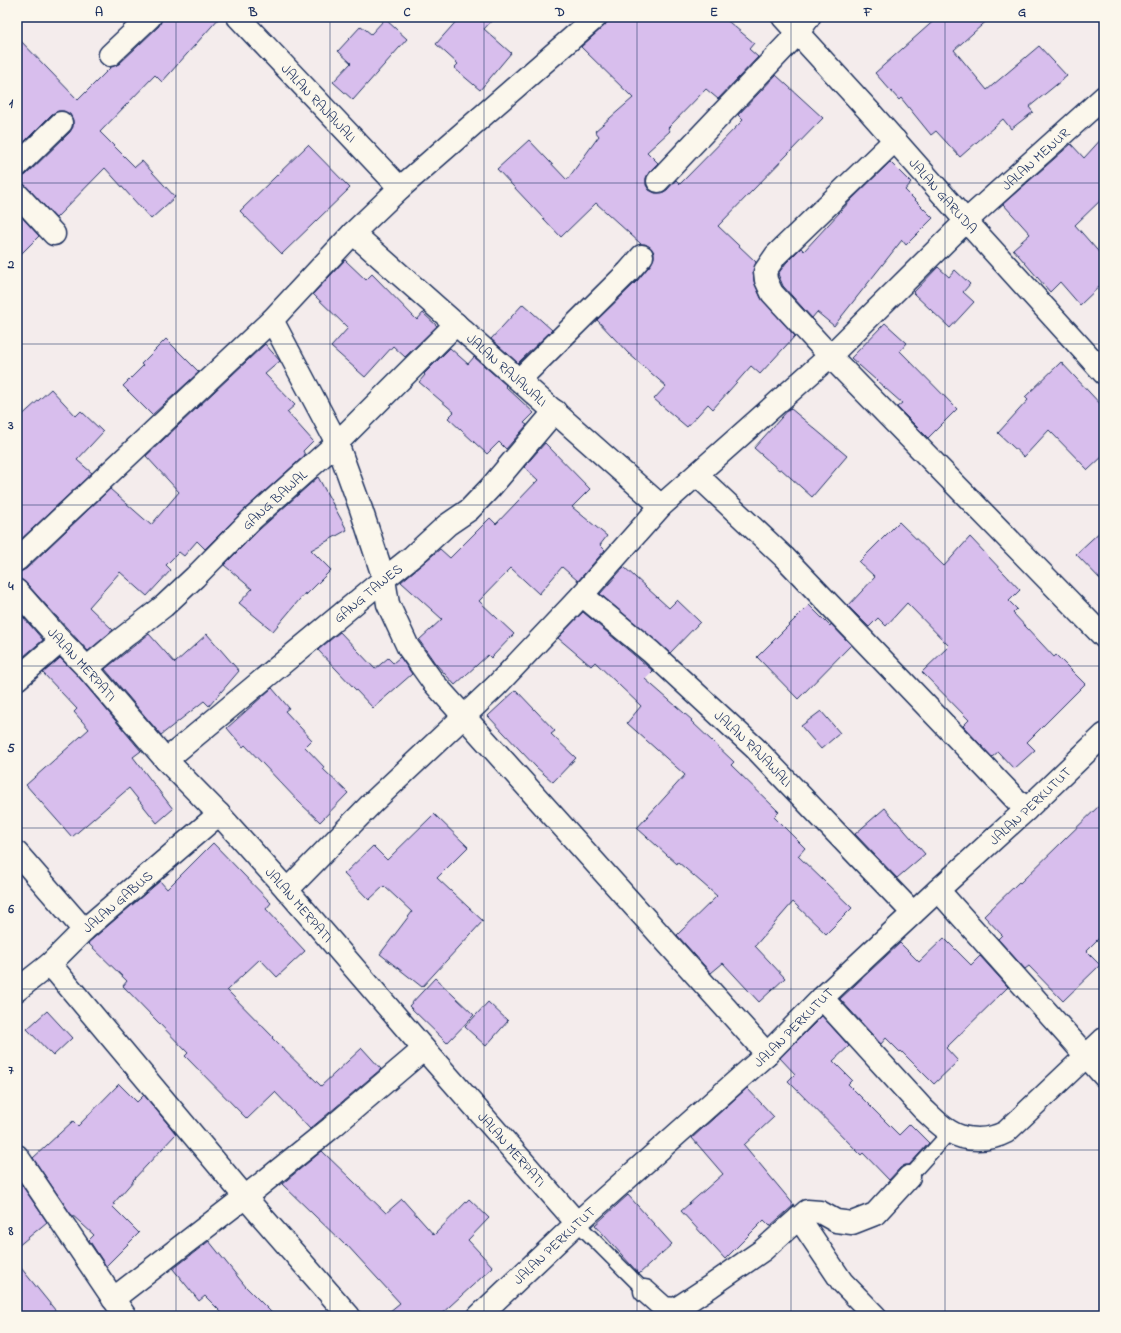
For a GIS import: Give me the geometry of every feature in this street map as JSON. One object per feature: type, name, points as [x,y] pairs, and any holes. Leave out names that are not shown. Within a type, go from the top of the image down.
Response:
[{"type":"street","points":[[110,55],[150,17]]},
{"type":"street","name":"JALAN RAJAWALI","points":[[238,17],[400,188]]},
{"type":"street","points":[[17,560],[272,320],[353,233],[400,188],[596,17]]},
{"type":"street","name":"JALAN GARUDA","points":[[783,17],[803,25],[895,140],[966,221],[1104,373]]},
{"type":"street","points":[[658,181],[803,25]]},
{"type":"street","name":"JALAN MENUR","points":[[287,890],[372,803],[496,686],[582,595],[662,506],[830,356],[966,221],[1104,97]]},
{"type":"street","points":[[17,166],[61,123]]},
{"type":"street","points":[[895,140],[776,255],[765,271],[766,280],[772,293],[830,356],[1104,637]]},
{"type":"street","points":[[17,194],[54,234]]},
{"type":"street","name":"JALAN RAJAWALI","points":[[353,233],[662,506]]},
{"type":"street","points":[[519,380],[628,272],[642,256]]},
{"type":"street","points":[[272,320],[337,443],[384,579],[388,604],[408,647],[432,682],[767,1054]]},
{"type":"street","name":"GANG BAWAL","points":[[87,668],[164,606],[251,520],[337,443],[456,324]]},
{"type":"street","name":"GANG TAWES","points":[[166,760],[413,556],[447,525],[469,510],[491,487],[555,411]]},
{"type":"street","points":[[697,475],[784,557],[1026,810]]},
{"type":"street","name":"JALAN MERPATI","points":[[17,591],[87,668],[166,760],[219,814],[287,890],[577,1223]]},
{"type":"street","name":"JALAN RAJAWALI","points":[[582,595],[651,652],[755,748],[913,913]]},
{"type":"street","points":[[17,679],[61,641]]},
{"type":"street","name":"JALAN PERKUTUT","points":[[479,1316],[577,1223],[767,1054],[822,998],[1026,810],[1104,735]]},
{"type":"street","name":"JALAN GABUS","points":[[17,990],[50,964],[84,930],[219,814]]},
{"type":"street","points":[[17,853],[84,930]]},
{"type":"street","points":[[938,890],[1104,1076]]},
{"type":"street","points":[[50,964],[245,1197],[349,1316]]},
{"type":"street","points":[[822,998],[923,1109],[950,1132],[974,1139],[996,1137],[1006,1132],[1104,1039]]},
{"type":"street","points":[[17,1156],[119,1308],[245,1197],[331,1128],[424,1049]]},
{"type":"street","points":[[645,1291],[664,1308],[676,1308],[763,1250],[807,1211],[820,1212],[836,1221],[852,1223],[875,1214],[909,1176]]},
{"type":"street","points":[[799,1218],[842,1282],[875,1316]]},
{"type":"lane","points":[[909,1176],[950,1132]]},
{"type":"lane","points":[[577,1223],[645,1291]]},
{"type":"building","points":[[163,17],[220,17],[162,82],[155,75],[100,132],[135,167],[142,161],[175,197],[151,219],[105,168],[56,218],[26,186],[21,182],[17,182],[17,178],[26,175],[70,132],[73,127],[73,120],[70,114],[64,111],[58,111],[52,114],[17,149],[17,37],[78,100],[111,67],[119,64],[159,26]]},
{"type":"building","points":[[460,17],[495,17],[484,29],[511,53],[480,90],[454,68],[458,64],[436,44]]},
{"type":"building","points":[[608,17],[723,17],[754,43],[749,49],[758,57],[718,99],[706,89],[668,128],[670,131],[647,152],[658,163],[649,172],[646,178],[646,185],[649,190],[655,193],[662,193],[667,190],[676,180],[680,184],[743,120],[738,115],[776,75],[823,118],[718,226],[756,262],[753,272],[754,281],[761,298],[795,336],[760,374],[751,366],[713,409],[708,404],[687,427],[654,399],[666,386],[628,353],[597,320],[637,281],[651,264],[654,258],[654,252],[650,247],[645,244],[641,244],[596,203],[561,237],[497,169],[529,140],[567,180],[599,136],[595,131],[633,98],[581,47],[604,26],[608,21]]},
{"type":"building","points":[[938,17],[991,17],[954,50],[987,90],[1039,46],[1067,76],[1029,107],[1033,112],[1011,129],[1003,119],[960,157],[936,131],[931,135],[901,98],[899,100],[875,73]]},
{"type":"building","points":[[385,19],[407,39],[353,100],[333,82],[351,63],[338,51],[361,26],[371,34]]},
{"type":"building","points":[[1104,136],[1104,197],[1075,225],[1104,258],[1104,282],[1080,305],[1060,282],[1050,292],[1013,249],[1030,234],[1003,204],[1071,144],[1084,158]]},
{"type":"building","points":[[308,145],[350,188],[282,254],[240,211]]},
{"type":"building","points":[[890,162],[911,183],[905,190],[933,218],[906,245],[902,240],[834,326],[817,312],[812,318],[783,286],[778,274],[786,263],[801,248],[804,251],[851,200]]},
{"type":"building","points":[[17,212],[39,236],[17,258]]},
{"type":"building","points":[[345,260],[366,280],[372,274],[417,320],[423,313],[437,326],[405,357],[393,346],[365,377],[331,347],[348,328],[313,294]]},
{"type":"building","points":[[938,267],[949,277],[955,270],[970,284],[963,292],[974,302],[950,328],[913,293]]},
{"type":"building","points":[[523,304],[552,330],[518,363],[491,339]]},
{"type":"building","points":[[885,323],[907,343],[900,351],[957,409],[928,438],[897,407],[902,403],[851,358]]},
{"type":"building","points":[[166,339],[199,372],[152,415],[123,386],[143,366],[141,364]]},
{"type":"building","points":[[265,344],[280,361],[265,374],[295,405],[287,412],[313,441],[303,451],[305,455],[243,511],[205,549],[197,541],[184,556],[179,552],[166,565],[171,570],[147,596],[120,572],[89,607],[113,630],[88,651],[26,583],[21,579],[17,579],[17,572],[26,569],[110,489],[151,525],[179,492],[146,456]]},
{"type":"building","points":[[450,348],[468,364],[474,357],[506,385],[505,386],[534,413],[524,423],[527,425],[506,449],[499,442],[487,454],[448,418],[454,412],[419,382],[425,375],[424,374]]},
{"type":"building","points":[[1061,362],[1104,408],[1104,455],[1088,470],[1049,430],[1024,457],[998,433],[1028,400],[1025,397]]},
{"type":"building","points":[[51,389],[76,416],[81,411],[103,432],[77,460],[92,473],[17,543],[17,420]]},
{"type":"building","points":[[790,408],[847,456],[812,497],[781,469],[779,470],[754,448]]},
{"type":"building","points":[[545,443],[590,489],[572,507],[607,536],[600,545],[605,550],[578,581],[562,567],[539,594],[511,568],[479,601],[514,634],[491,658],[488,655],[455,685],[435,663],[419,640],[442,619],[401,582],[440,549],[450,558],[490,518],[496,524],[538,480],[524,467]]},
{"type":"building","points":[[318,477],[347,530],[311,550],[331,570],[306,595],[305,593],[273,631],[239,603],[252,589],[224,565],[260,529]]},
{"type":"building","points":[[899,522],[944,566],[970,537],[1020,590],[1009,601],[1017,609],[1013,613],[1054,657],[1056,655],[1085,684],[1027,742],[1035,750],[1014,769],[998,752],[992,757],[963,726],[969,720],[922,672],[949,646],[907,603],[886,626],[878,618],[869,627],[848,606],[875,577],[859,562]]},
{"type":"building","points":[[1104,528],[1104,583],[1076,554]]},
{"type":"building","points":[[624,567],[669,608],[677,600],[700,622],[670,653],[600,594]]},
{"type":"building","points":[[809,605],[830,626],[831,624],[851,645],[798,699],[757,657]]},
{"type":"building","points":[[17,610],[43,640],[17,662]]},
{"type":"building","points":[[583,612],[653,671],[645,679],[692,720],[691,721],[734,762],[731,765],[779,812],[774,817],[805,848],[798,856],[852,908],[826,934],[793,902],[755,946],[785,978],[759,1002],[723,963],[711,973],[677,935],[717,896],[678,862],[677,864],[637,828],[685,775],[627,723],[641,706],[595,662],[591,666],[558,638]]},
{"type":"building","points":[[340,632],[375,669],[388,658],[393,663],[400,657],[412,674],[373,708],[318,650]]},
{"type":"building","points":[[149,634],[175,663],[207,634],[239,671],[209,706],[204,701],[161,735],[105,669]]},
{"type":"building","points":[[60,658],[78,676],[141,751],[133,757],[173,809],[157,823],[129,788],[72,837],[26,785],[89,729],[74,712],[77,709],[43,673]]},
{"type":"building","points":[[272,688],[289,708],[285,711],[312,740],[305,747],[325,768],[323,769],[348,793],[320,822],[245,745],[243,747],[227,728]]},
{"type":"building","points":[[516,690],[555,731],[551,734],[576,758],[553,782],[536,767],[488,716]]},
{"type":"building","points":[[821,711],[840,733],[821,749],[801,726]]},
{"type":"building","points":[[1104,801],[1104,933],[1086,951],[1100,965],[1063,1001],[1029,966],[1025,969],[998,939],[1002,935],[984,916]]},
{"type":"building","points":[[885,808],[925,854],[897,878],[855,834]]},
{"type":"building","points":[[434,814],[468,847],[437,878],[483,921],[422,987],[380,954],[412,912],[384,886],[369,900],[344,874],[373,846],[387,860]]},
{"type":"building","points":[[213,843],[271,903],[266,909],[305,951],[277,977],[260,959],[227,990],[273,1037],[272,1038],[321,1086],[362,1048],[381,1069],[310,1129],[275,1092],[247,1119],[185,1056],[188,1053],[123,986],[127,981],[88,943],[160,881],[167,889]]},
{"type":"building","points":[[944,938],[971,965],[980,956],[1008,987],[946,1048],[958,1061],[934,1084],[886,1038],[881,1044],[840,999],[900,943],[919,962]]},
{"type":"building","points":[[435,978],[474,1015],[447,1043],[409,1006]]},
{"type":"building","points":[[488,1002],[508,1021],[486,1046],[465,1027]]},
{"type":"building","points":[[47,1011],[72,1038],[53,1056],[27,1029]]},
{"type":"building","points":[[822,1016],[849,1046],[833,1061],[852,1080],[848,1084],[899,1135],[910,1124],[929,1143],[909,1165],[905,1165],[900,1168],[889,1180],[863,1153],[861,1155],[788,1081],[795,1074],[780,1058]]},
{"type":"building","points":[[119,1084],[137,1102],[144,1095],[176,1134],[113,1204],[115,1205],[113,1207],[139,1233],[106,1266],[89,1240],[94,1235],[70,1213],[33,1158],[73,1121],[78,1126]]},
{"type":"building","points":[[747,1088],[774,1117],[744,1145],[794,1205],[770,1226],[764,1220],[725,1259],[681,1211],[723,1174],[692,1138]]},
{"type":"building","points":[[322,1151],[386,1213],[402,1199],[434,1235],[469,1199],[489,1218],[468,1240],[493,1267],[439,1316],[384,1316],[400,1303],[346,1244],[345,1245],[282,1184]]},
{"type":"building","points":[[17,1178],[47,1222],[17,1247]]},
{"type":"building","points":[[628,1195],[672,1244],[639,1274],[595,1225]]},
{"type":"building","points":[[209,1241],[246,1287],[275,1316],[225,1316],[205,1296],[199,1301],[173,1269]]},
{"type":"building","points":[[17,1263],[60,1316],[17,1316]]}]
